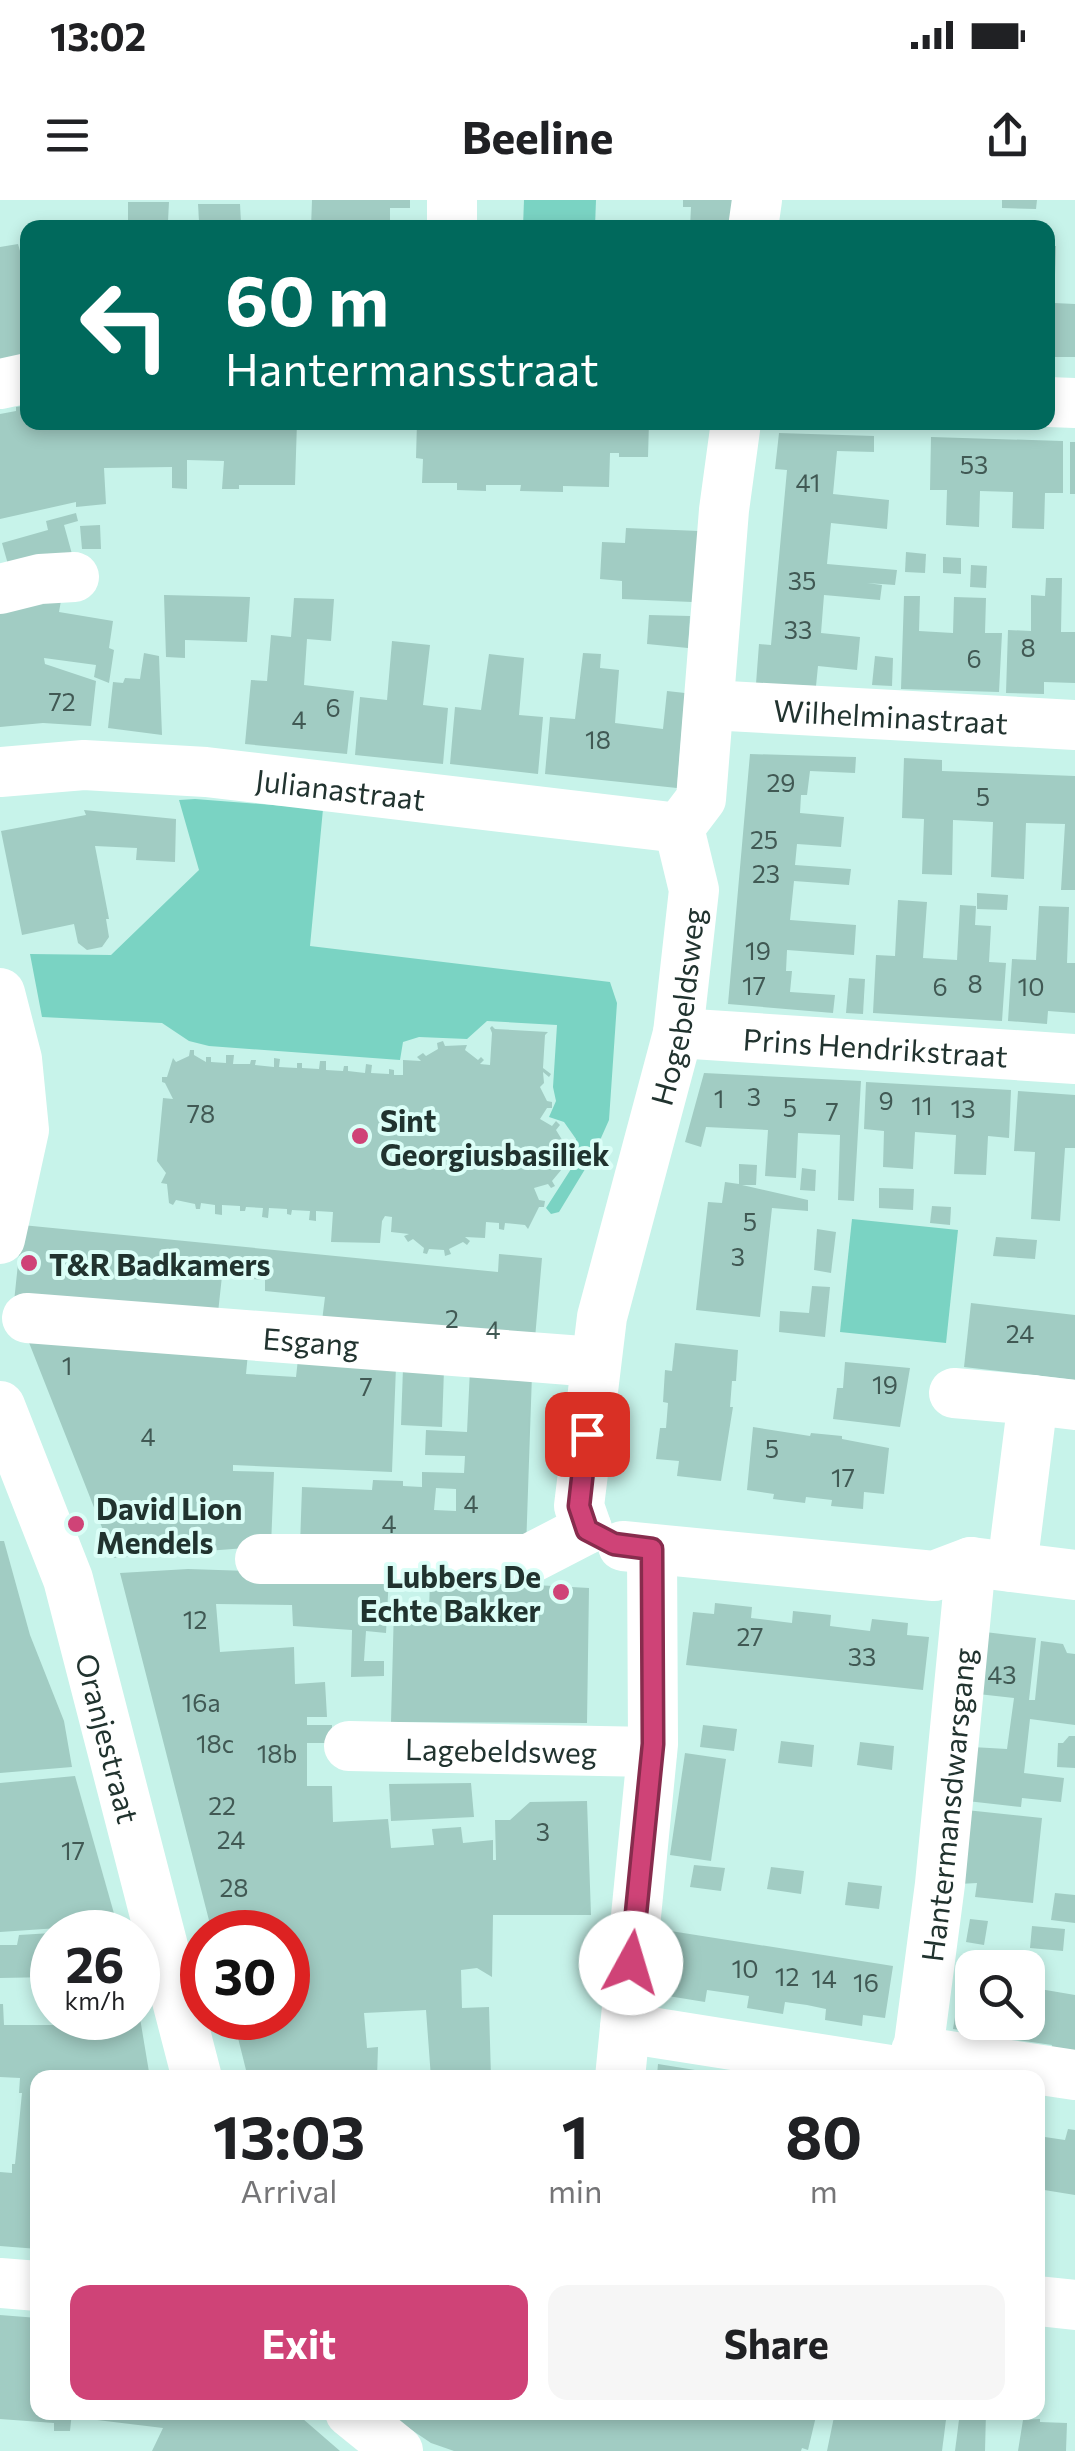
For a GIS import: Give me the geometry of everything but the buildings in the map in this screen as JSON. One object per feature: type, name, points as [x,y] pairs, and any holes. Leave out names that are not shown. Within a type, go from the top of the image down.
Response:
[{"type":"street","points":[[679,828],[701,799],[724,510],[735,430]]},
{"type":"street","points":[[0,589],[40,579],[74,577]]},
{"type":"street","name":"Wilhelminastraat","points":[[709,705],[1075,725]]},
{"type":"street","name":"Julianastraat","points":[[0,772],[84,765],[206,772],[679,828]]},
{"type":"street","name":"Hogebeldsweg","points":[[587,1530],[579,1506],[602,1317],[678,1033],[694,890],[679,828]]},
{"type":"street","points":[[0,993],[18,1059],[24,1130],[0,1239]]},
{"type":"street","name":"Prins Hendrikstraat","points":[[678,1033],[1075,1059]]},
{"type":"street","name":"Esgang","points":[[27,1318],[595,1362]]},
{"type":"street","points":[[954,1393],[1054,1403]]},
{"type":"street","name":"Hantermansdwarsgang","points":[[916,2048],[992,1565],[1054,1403]]},
{"type":"street","name":"Oranjestraat","points":[[0,1406],[68,1579],[195,2070]]},
{"type":"street","points":[[260,1559],[529,1560],[587,1530],[614,1544],[934,1576],[992,1565],[1075,1575]]},
{"type":"street","points":[[621,2070],[652,1752],[652,1549]]},
{"type":"street","name":"Lagebeldsweg","points":[[348,1746],[652,1752]]},
{"type":"street","points":[[625,2028],[889,2070]]},
{"type":"street","points":[[914,2070],[916,2048],[1075,2074]]},
{"type":"street","points":[[0,2283],[30,2285]]},
{"type":"street","points":[[1045,2303],[1075,2306]]},
{"type":"street","points":[[360,2420],[398,2451]]},
{"type":"green space","points":[[524,200],[596,200],[595,220],[523,220]]},
{"type":"green space","points":[[179,800],[323,809],[310,946],[610,982],[617,1003],[609,1120],[593,1156],[559,1212],[551,1214],[546,1208],[571,1169],[576,1139],[564,1122],[549,1117],[556,1101],[553,1087],[557,1025],[487,1021],[467,1039],[419,1037],[403,1042],[400,1060],[209,1046],[189,1041],[162,1023],[42,1017],[30,954],[111,955],[199,870]]},
{"type":"green space","points":[[852,1219],[958,1230],[946,1343],[840,1332]]},
{"type":"place","name":"Sint Georgiusbasiliek","points":[[360,1136]]},
{"type":"place","name":"T&R Badkamers","points":[[29,1263]]},
{"type":"place","name":"David Lion Mendels","points":[[76,1524]]},
{"type":"place","name":"Lubbers De Echte Bakker","points":[[561,1592]]},
{"type":"route","points":[[587,1434],[579,1506],[587,1530],[614,1544],[652,1549],[653,1744],[631,1963]]}]
